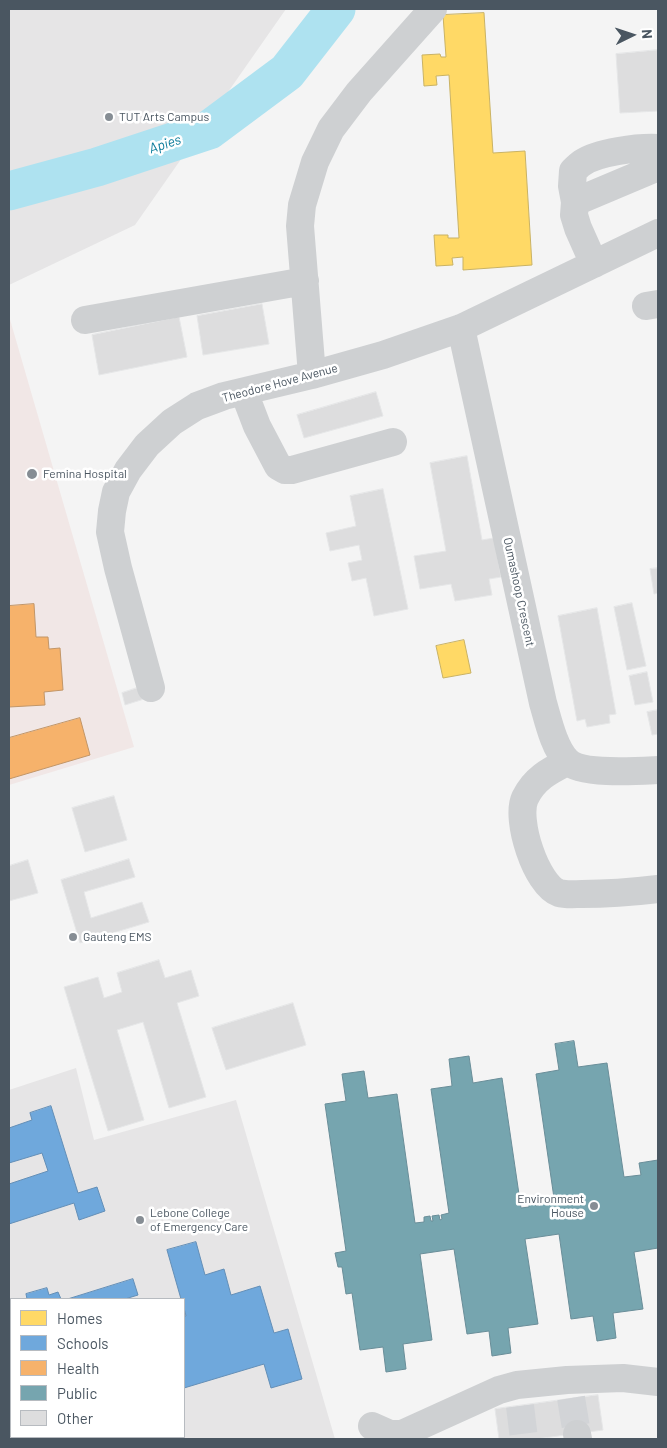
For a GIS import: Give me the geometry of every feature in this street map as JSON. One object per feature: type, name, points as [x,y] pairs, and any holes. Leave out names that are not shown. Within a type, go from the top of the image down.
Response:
[{"type":"street","points":[[312,375],[300,226],[302,205],[315,162],[332,129],[359,92],[433,9]]},
{"type":"street","points":[[594,264],[574,215],[573,171],[582,162],[608,152],[658,148]]},
{"type":"street","points":[[575,202],[658,167]]},
{"type":"street","name":"Theodore Hove Avenue","points":[[151,688],[110,532],[116,492],[128,470],[147,445],[172,422],[197,406],[224,396],[312,375],[383,355],[461,328],[658,233]]},
{"type":"street","points":[[85,320],[305,281]]},
{"type":"street","name":"Oumashoop Crescent","points":[[461,328],[543,703],[552,734],[567,762]]},
{"type":"street","points":[[244,392],[257,426],[278,466],[285,470],[292,470],[393,442]]},
{"type":"street","points":[[658,770],[600,771],[580,768],[567,762],[546,772],[533,785],[524,800],[523,817],[527,846],[542,877],[550,887],[559,893],[608,894],[658,889]]},
{"type":"street","points":[[372,1426],[390,1434],[402,1434],[499,1390],[519,1395],[569,1389],[623,1378],[658,1382]]},
{"type":"shaded area","name":"TUT Arts Campus","points":[[9,9],[286,9],[135,225],[9,285]]},
{"type":"shaded area","name":"Femina Hospital","points":[[9,316],[134,747],[9,785]]},
{"type":"shaded area","name":"Lebone College of Emergency Care","points":[[76,1068],[94,1140],[236,1100],[335,1439],[18,1439],[185,1438],[185,1298],[10,1298],[10,1410],[9,1090]]},
{"type":"building: Homes","points":[[484,13],[493,153],[525,151],[532,265],[463,270],[463,257],[452,258],[453,265],[436,266],[434,235],[448,235],[448,238],[459,238],[449,75],[436,76],[437,85],[424,86],[422,55],[440,54],[441,57],[446,57],[443,15]]},
{"type":"building: Homes","points":[[464,640],[471,673],[443,678],[436,646]]},
{"type":"building: Schools","points":[[51,1106],[78,1193],[97,1187],[105,1211],[79,1220],[74,1203],[9,1224],[9,1184],[48,1171],[42,1153],[9,1163],[9,1128],[32,1120],[30,1113]]},
{"type":"building: Schools","points":[[196,1242],[205,1275],[224,1269],[231,1295],[260,1286],[274,1333],[288,1329],[302,1379],[271,1388],[264,1364],[185,1388],[185,1298],[181,1298],[167,1250]]},
{"type":"building: Schools","points":[[133,1279],[138,1295],[128,1298],[71,1298]]},
{"type":"building: Schools","points":[[47,1288],[49,1295],[58,1292],[61,1298],[27,1298],[26,1294]]},
{"type":"building: Health","points":[[34,604],[36,637],[48,637],[49,649],[60,648],[63,690],[44,692],[45,705],[9,707],[9,606]]},
{"type":"building: Health","points":[[80,718],[90,755],[9,779],[9,738]]},
{"type":"building: Public","name":"Environment House","points":[[574,1041],[578,1067],[607,1063],[624,1177],[641,1175],[639,1163],[658,1160],[658,1248],[634,1252],[643,1309],[613,1313],[616,1338],[597,1341],[593,1316],[571,1319],[559,1234],[525,1239],[538,1324],[508,1328],[511,1353],[492,1356],[489,1331],[467,1334],[454,1249],[420,1254],[432,1340],[403,1344],[406,1369],[386,1372],[383,1347],[360,1350],[352,1293],[346,1294],[342,1267],[338,1267],[335,1253],[346,1251],[325,1104],[346,1101],[342,1074],[364,1071],[368,1098],[397,1094],[415,1223],[424,1222],[424,1217],[430,1216],[431,1221],[433,1221],[432,1216],[439,1215],[440,1220],[442,1219],[441,1215],[449,1213],[431,1089],[452,1086],[449,1059],[469,1056],[473,1083],[502,1078],[521,1208],[529,1207],[529,1202],[535,1201],[536,1206],[539,1205],[538,1201],[544,1200],[545,1205],[548,1204],[547,1199],[554,1198],[536,1074],[559,1070],[555,1044]]},
{"type":"building: Other","points":[[658,50],[658,111],[620,113],[616,54]]},
{"type":"building: Other","points":[[262,304],[269,344],[203,355],[197,316]]},
{"type":"building: Other","points":[[179,317],[187,357],[99,375],[92,335]]},
{"type":"building: Other","points":[[376,392],[383,416],[304,438],[297,415]]},
{"type":"building: Other","points":[[467,456],[482,540],[494,538],[501,577],[489,579],[492,595],[455,601],[451,584],[420,589],[414,556],[446,551],[430,463]]},
{"type":"building: Other","points":[[383,489],[408,609],[374,616],[366,578],[352,581],[348,563],[362,560],[359,545],[330,551],[326,533],[356,526],[350,496]]},
{"type":"building: Other","points":[[658,568],[658,593],[654,594],[650,569]]},
{"type":"building: Other","points":[[632,603],[646,666],[627,670],[614,607]]},
{"type":"building: Other","points":[[597,608],[616,714],[609,715],[610,723],[587,727],[585,719],[577,721],[558,616]]},
{"type":"building: Other","points":[[647,672],[653,702],[635,705],[629,676]]},
{"type":"building: Other","points":[[140,687],[144,699],[125,705],[122,693]]},
{"type":"building: Other","points":[[658,710],[658,734],[652,735],[647,712]]},
{"type":"building: Other","points":[[114,796],[127,840],[85,852],[72,808]]},
{"type":"building: Other","points":[[129,859],[135,877],[84,892],[91,918],[142,902],[149,922],[80,943],[61,880]]},
{"type":"building: Other","points":[[28,860],[38,893],[9,901],[9,866]]},
{"type":"building: Other","points":[[159,960],[165,978],[191,970],[199,996],[177,1003],[206,1097],[169,1108],[143,1022],[117,1030],[144,1120],[108,1131],[64,987],[98,977],[104,998],[122,992],[117,973]]},
{"type":"building: Other","points":[[293,1003],[306,1045],[226,1070],[212,1028]]},
{"type":"building: Other","points":[[598,1395],[603,1430],[536,1439],[499,1439],[495,1409]]},
{"type":"waterway","name":"Apies","points":[[9,191],[97,167],[209,130],[287,72],[336,9]]},
{"type":"tunnel","points":[[571,1398],[577,1434]]},
{"type":"tunnel","points":[[520,1406],[524,1439]]},
{"type":"place","name":"TUT Arts Campus","points":[[109,117]]},
{"type":"place","name":"Femina Hospital","points":[[32,474]]},
{"type":"place","name":"Gauteng EMS","points":[[73,937]]},
{"type":"place","name":"Environment House","points":[[594,1206]]},
{"type":"place","name":"Lebone College of Emergency Care","points":[[140,1220]]}]
